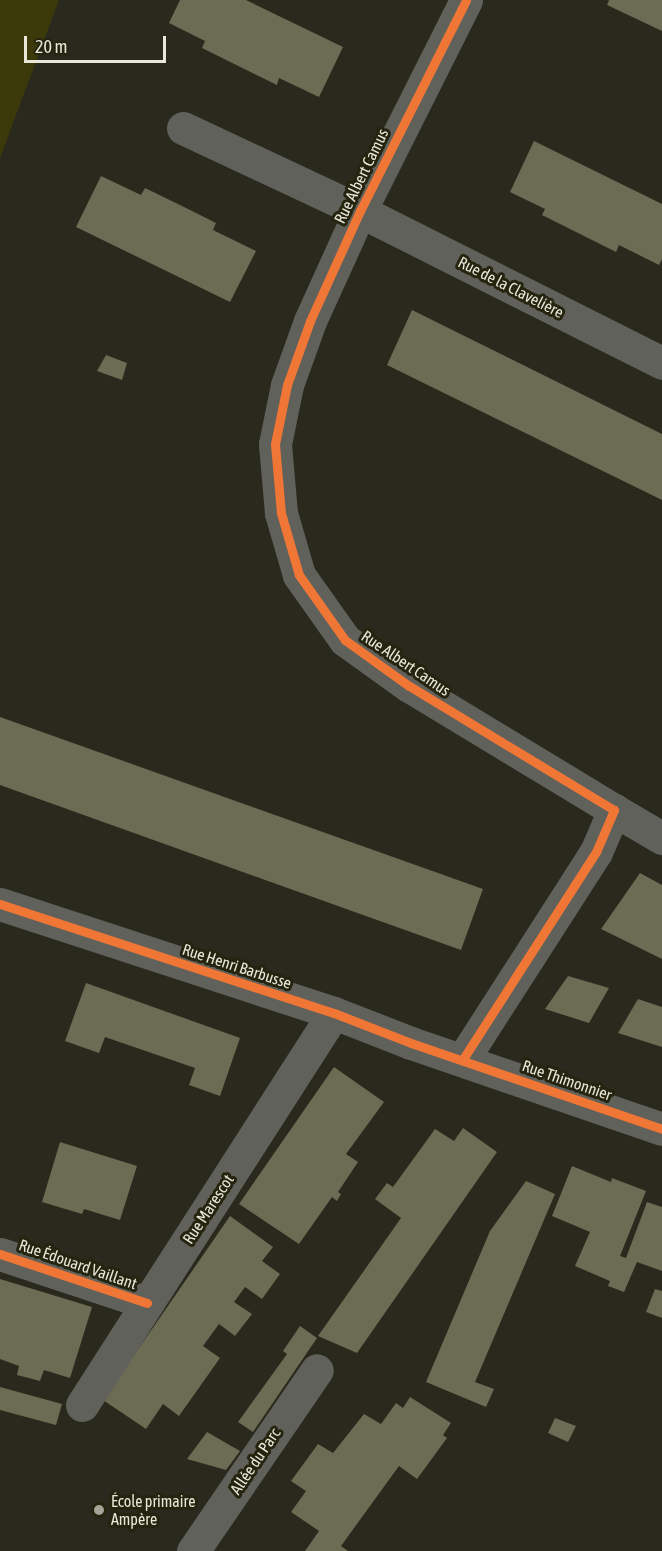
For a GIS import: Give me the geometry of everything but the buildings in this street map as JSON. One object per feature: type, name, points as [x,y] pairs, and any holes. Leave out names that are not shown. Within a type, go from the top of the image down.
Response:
[{"type":"street","name":"Rue Albert Camus","points":[[466,0],[360,211],[310,321],[287,385],[275,444],[281,513],[299,575],[345,640],[409,686],[662,838]]},
{"type":"street","name":"Rue Albert Camus","points":[[183,128],[360,211]]},
{"type":"street","name":"Rue de la Clavelière","points":[[360,211],[662,363]]},
{"type":"street","points":[[463,1059],[596,852],[614,810]]},
{"type":"street","name":"Rue Henri Barbusse","points":[[0,904],[463,1059]]},
{"type":"street","name":"Rue Marescot","points":[[82,1405],[333,1014]]},
{"type":"street","name":"Rue Thimonnier","points":[[463,1059],[662,1130]]},
{"type":"street","name":"Rue Édouard Vaillant","points":[[0,1254],[147,1303]]},
{"type":"street","name":"Allée du Parc","points":[[194,1551],[317,1370]]},
{"type":"shaded area","points":[[0,0],[59,0],[0,158]]},
{"type":"cycle path","points":[[463,1059],[596,852],[614,810],[409,686],[345,640],[299,575],[281,513],[275,444],[287,385],[310,321],[360,211],[466,0]]},
{"type":"cycle path","points":[[0,904],[334,1013],[411,1043],[662,1129]]},
{"type":"cycle path","points":[[0,1254],[147,1303]]},
{"type":"place","name":"École primaire Ampère","points":[[99,1510]]}]
